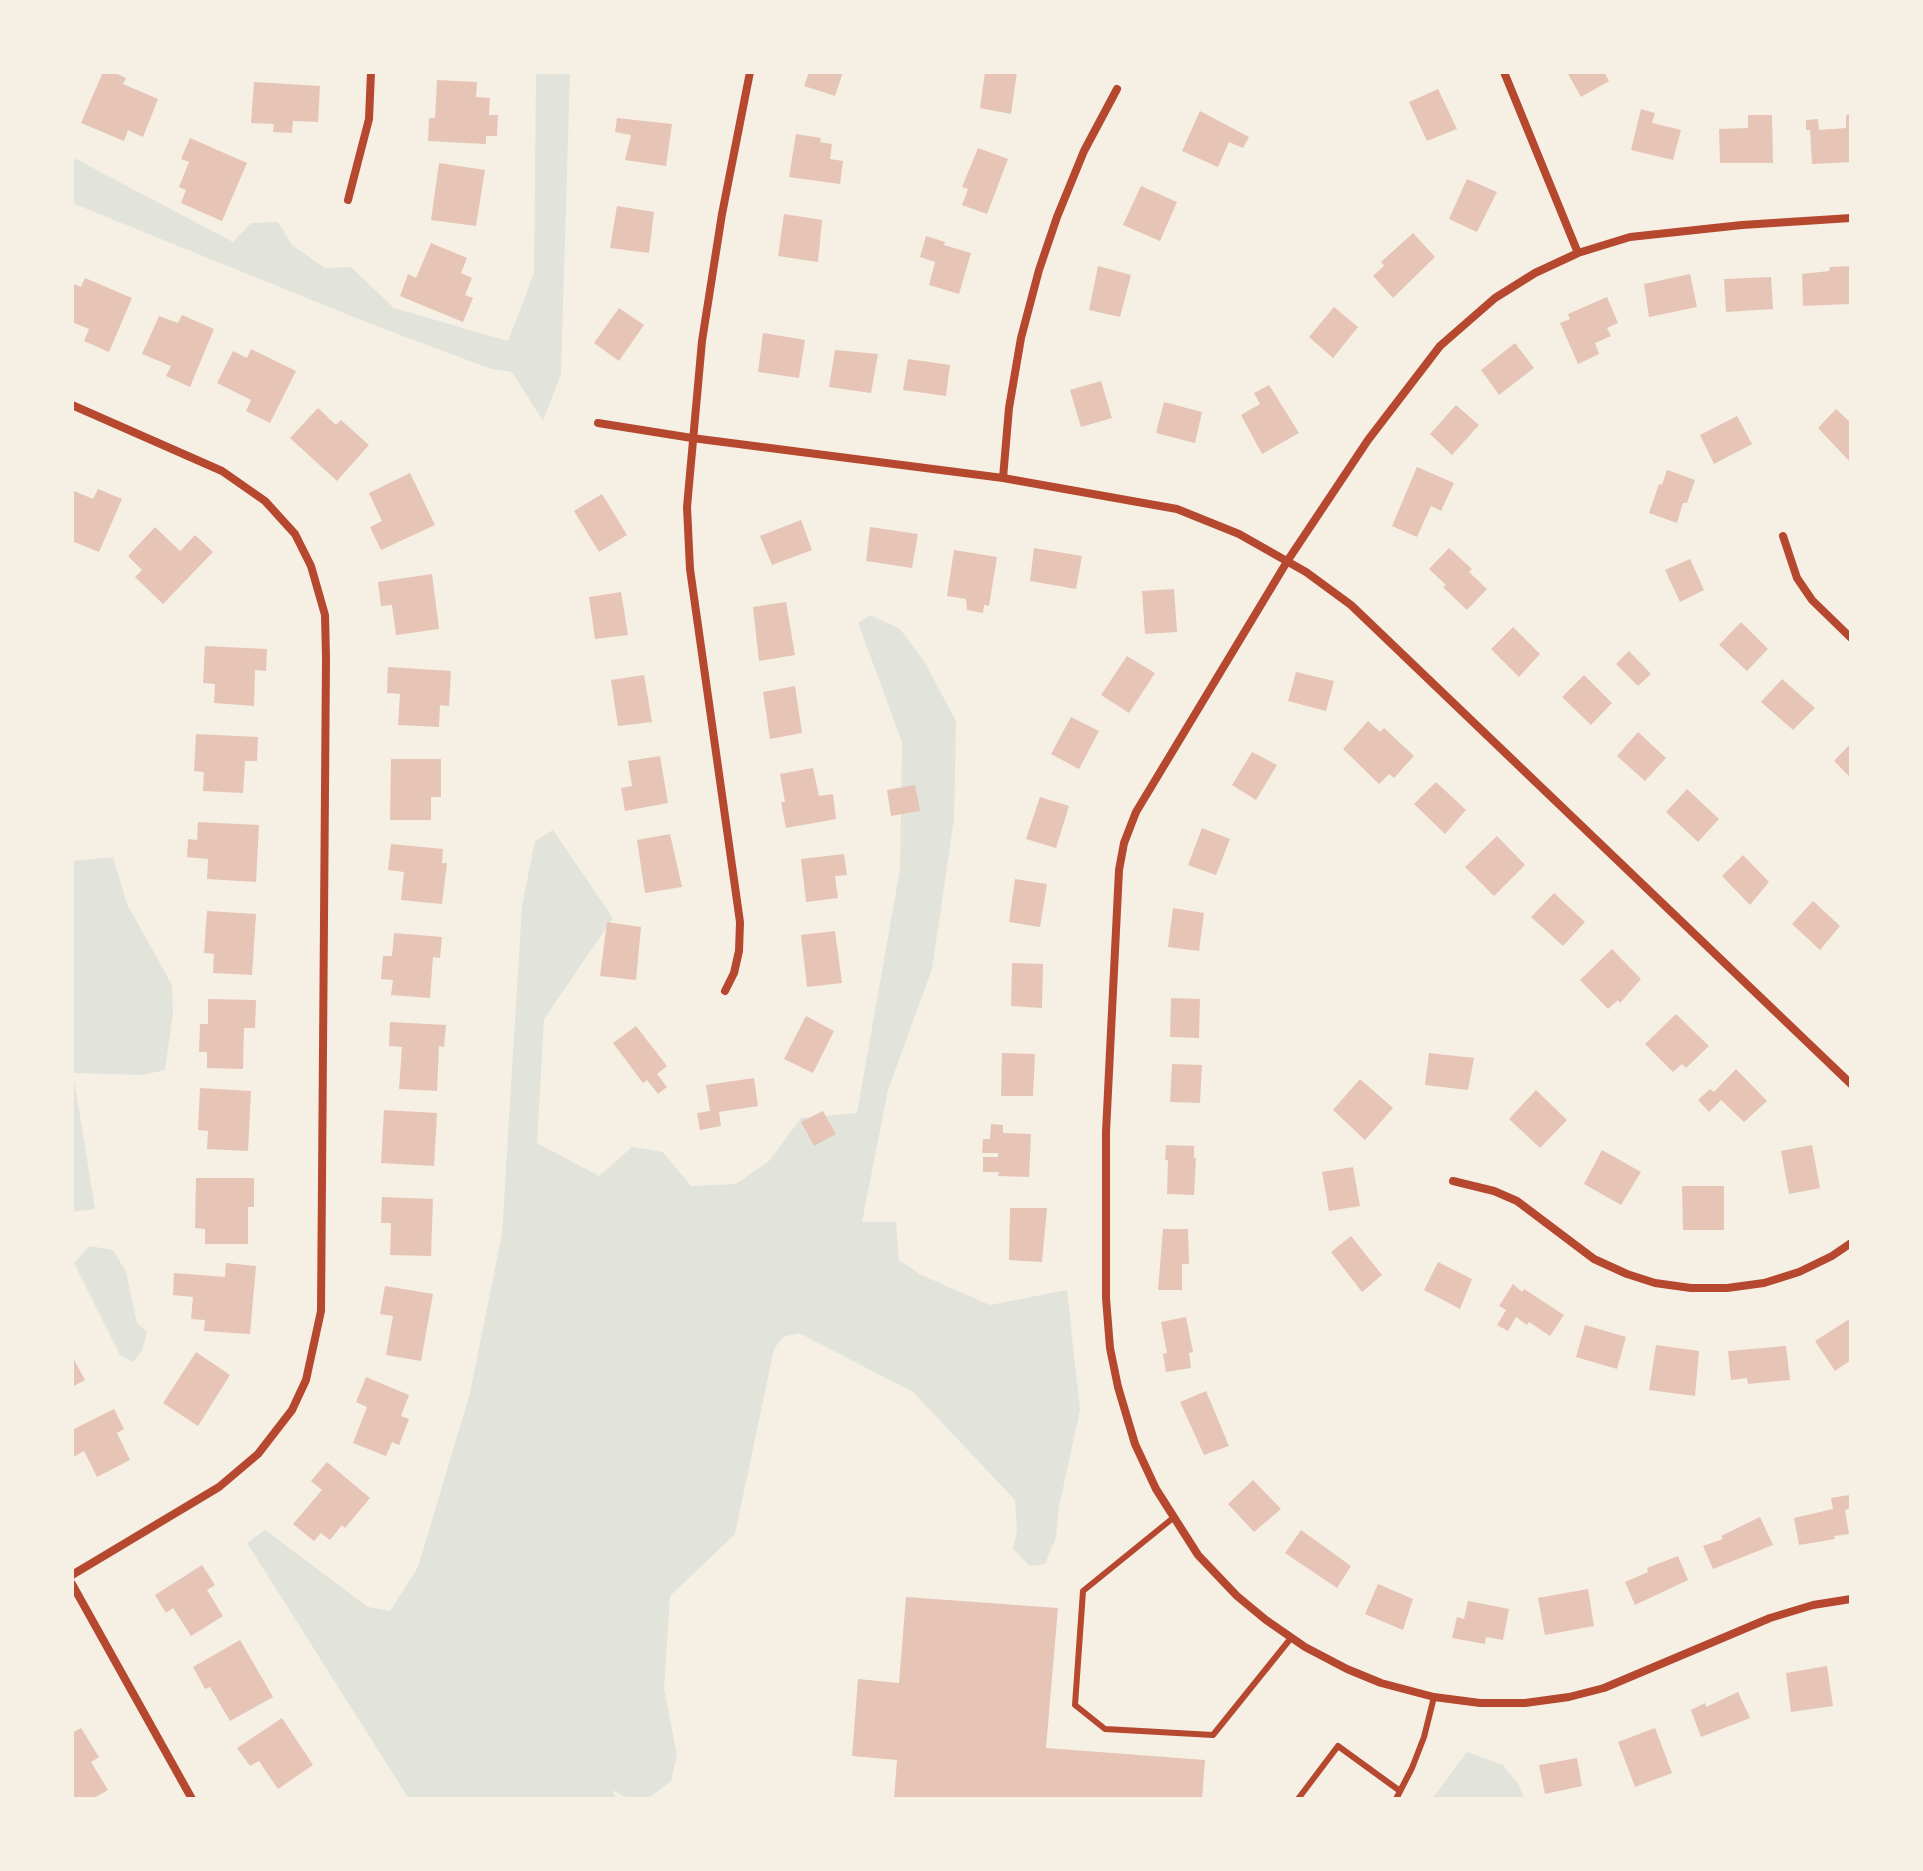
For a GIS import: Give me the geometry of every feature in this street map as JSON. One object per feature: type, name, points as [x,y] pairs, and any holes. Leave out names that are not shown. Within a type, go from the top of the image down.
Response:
[{"type":"street","points":[[348,200],[369,119],[371,72]]},
{"type":"street","points":[[725,991],[734,973],[739,951],[740,922],[690,569],[687,507],[702,341],[722,214],[750,72]]},
{"type":"street","points":[[1504,72],[1578,253]]},
{"type":"street","points":[[1003,478],[1021,338],[1039,270],[1084,151],[1117,89]]},
{"type":"street","points":[[1851,218],[1630,237],[1578,253],[1535,273],[1495,298],[1440,346],[1368,440],[1288,560],[1136,812],[1124,843],[1119,870],[1106,1132],[1106,1298],[1110,1348],[1126,1415],[1145,1466],[1173,1518],[1198,1555],[1237,1596],[1291,1638],[1347,1669],[1381,1683],[1434,1697],[1525,1703],[1604,1688],[1770,1618],[1813,1605],[1851,1599]]},
{"type":"street","points":[[72,405],[222,471],[265,501],[295,534],[311,566],[325,615],[326,658],[321,1311],[306,1380],[292,1410],[258,1454],[219,1487],[72,1575]]},
{"type":"street","points":[[598,423],[1003,478],[1177,509],[1239,534],[1288,560],[1351,605],[1851,1084]]},
{"type":"street","points":[[1783,536],[1797,578],[1812,600],[1851,638]]},
{"type":"street","points":[[1453,1181],[1494,1191],[1517,1201],[1594,1259],[1627,1274],[1679,1286],[1727,1288],[1764,1283],[1799,1272],[1851,1243]]},
{"type":"street","points":[[72,1584],[192,1799]]},
{"type":"lane","points":[[1173,1518],[1083,1591],[1075,1705],[1105,1729],[1213,1735],[1291,1638]]},
{"type":"lane","points":[[1396,1799],[1424,1737],[1434,1697]]},
{"type":"lane","points":[[1298,1799],[1338,1746],[1400,1791]]},
{"type":"shaded area","points":[[536,72],[570,72],[561,374],[543,421],[512,372],[491,369],[376,326],[72,203],[72,157],[233,242],[251,223],[278,222],[292,245],[325,268],[351,267],[394,308],[508,341],[534,273]]},
{"type":"shaded area","points":[[870,615],[900,629],[924,661],[956,721],[954,819],[932,969],[888,1090],[862,1222],[896,1222],[899,1260],[921,1275],[990,1305],[1067,1290],[1080,1410],[1059,1507],[1056,1537],[1045,1564],[1030,1566],[1013,1549],[1017,1531],[1015,1500],[913,1392],[799,1333],[783,1337],[774,1349],[735,1534],[670,1596],[664,1688],[677,1755],[671,1781],[649,1798],[641,1799],[630,1799],[612,1790],[616,1799],[409,1799],[247,1543],[265,1530],[368,1607],[390,1611],[418,1567],[470,1393],[502,1234],[522,906],[535,841],[553,830],[613,918],[544,1019],[537,1143],[599,1176],[632,1147],[663,1152],[691,1186],[736,1184],[769,1161],[801,1118],[857,1113],[900,869],[902,742],[858,623]]},
{"type":"shaded area","points":[[113,857],[127,904],[172,985],[173,1013],[165,1070],[143,1075],[73,1073],[95,1209],[72,1212],[72,861]]},
{"type":"shaded area","points":[[89,1246],[113,1250],[126,1272],[137,1323],[147,1332],[142,1351],[133,1362],[120,1355],[74,1263]]},
{"type":"shaded area","points":[[1467,1752],[1503,1765],[1519,1785],[1525,1799],[1432,1799]]},
{"type":"building","points":[[103,72],[113,72],[126,78],[123,84],[158,99],[143,137],[128,130],[124,141],[81,123]]},
{"type":"building","points":[[809,72],[843,72],[835,96],[804,86]]},
{"type":"building","points":[[985,72],[1017,72],[1011,114],[980,108]]},
{"type":"building","points":[[1567,72],[1604,72],[1609,81],[1581,97]]},
{"type":"building","points":[[437,80],[477,82],[476,97],[490,98],[489,115],[498,115],[497,136],[486,136],[486,144],[428,141],[429,118],[435,118]]},
{"type":"building","points":[[254,82],[320,86],[318,122],[293,121],[292,133],[273,132],[274,124],[251,123]]},
{"type":"building","points":[[1438,89],[1457,129],[1427,141],[1409,102]]},
{"type":"building","points":[[1641,109],[1655,113],[1652,123],[1681,130],[1673,160],[1631,150]]},
{"type":"building","points":[[1200,111],[1249,137],[1243,148],[1229,142],[1218,167],[1182,151]]},
{"type":"building","points":[[1851,114],[1851,162],[1812,164],[1810,130],[1806,130],[1806,120],[1818,119],[1819,130],[1846,128],[1846,115]]},
{"type":"building","points":[[1748,115],[1772,115],[1773,163],[1720,163],[1719,129],[1748,128]]},
{"type":"building","points":[[617,118],[672,124],[666,166],[625,160],[631,135],[615,132]]},
{"type":"building","points":[[796,134],[821,138],[820,142],[832,144],[830,159],[843,161],[840,184],[789,177]]},
{"type":"building","points":[[190,138],[247,163],[222,221],[181,203],[186,190],[179,187],[189,162],[181,159]]},
{"type":"building","points":[[978,148],[1008,159],[987,214],[962,205],[968,189],[962,187]]},
{"type":"building","points":[[439,163],[485,170],[476,226],[431,220]]},
{"type":"building","points":[[1467,179],[1497,192],[1477,232],[1449,219]]},
{"type":"building","points":[[1141,186],[1177,202],[1160,241],[1123,225]]},
{"type":"building","points":[[617,206],[654,212],[649,253],[610,248]]},
{"type":"building","points":[[784,214],[822,220],[818,262],[778,256]]},
{"type":"building","points":[[1413,233],[1435,257],[1393,298],[1373,276],[1384,266],[1381,262]]},
{"type":"building","points":[[926,236],[971,253],[959,294],[929,285],[935,262],[920,257]]},
{"type":"building","points":[[431,243],[467,258],[461,273],[472,278],[465,295],[473,298],[463,322],[400,296],[408,274],[416,278]]},
{"type":"building","points":[[1098,266],[1131,275],[1120,317],[1089,310]]},
{"type":"building","points":[[1851,266],[1851,304],[1803,306],[1802,274]]},
{"type":"building","points":[[1690,274],[1697,307],[1649,317],[1644,284]]},
{"type":"building","points":[[1771,277],[1773,309],[1726,312],[1724,279]]},
{"type":"building","points":[[85,278],[132,298],[109,352],[84,341],[89,329],[72,322],[72,283],[81,287]]},
{"type":"building","points":[[1607,297],[1618,323],[1607,328],[1611,336],[1595,343],[1599,354],[1578,364],[1560,323],[1570,319],[1568,314]]},
{"type":"building","points":[[1334,307],[1358,327],[1333,358],[1309,337]]},
{"type":"building","points":[[619,308],[644,325],[619,361],[594,343]]},
{"type":"building","points":[[182,315],[214,329],[190,387],[166,376],[171,366],[142,354],[159,316],[178,323]]},
{"type":"building","points":[[763,333],[805,340],[799,378],[758,372]]},
{"type":"building","points":[[1515,343],[1534,368],[1499,395],[1481,370]]},
{"type":"building","points":[[251,349],[296,371],[270,423],[246,411],[251,400],[217,383],[233,351],[247,358]]},
{"type":"building","points":[[835,350],[878,354],[871,393],[829,387]]},
{"type":"building","points":[[908,359],[950,365],[946,396],[903,390]]},
{"type":"building","points":[[1101,381],[1112,418],[1081,427],[1070,390]]},
{"type":"building","points":[[1269,385],[1299,433],[1262,454],[1241,415],[1260,404],[1254,393]]},
{"type":"building","points":[[1164,402],[1202,412],[1195,443],[1156,433]]},
{"type":"building","points":[[1456,405],[1479,425],[1452,455],[1430,434]]},
{"type":"building","points":[[318,408],[336,425],[341,420],[369,445],[337,481],[290,438]]},
{"type":"building","points":[[1836,409],[1851,423],[1851,463],[1818,428]]},
{"type":"building","points":[[1737,416],[1752,444],[1714,464],[1700,435]]},
{"type":"building","points":[[1417,467],[1454,483],[1441,511],[1431,506],[1417,537],[1392,526]]},
{"type":"building","points":[[1667,470],[1695,480],[1677,523],[1649,513]]},
{"type":"building","points":[[410,473],[435,525],[381,550],[370,527],[382,521],[369,493]]},
{"type":"building","points":[[98,489],[122,499],[99,552],[72,541],[72,490],[93,499]]},
{"type":"building","points":[[602,494],[627,535],[599,552],[574,511]]},
{"type":"building","points":[[801,520],[812,550],[772,565],[760,536]]},
{"type":"building","points":[[155,527],[180,551],[195,535],[213,552],[163,604],[135,577],[142,570],[128,556]]},
{"type":"building","points":[[870,527],[918,534],[912,568],[866,561]]},
{"type":"building","points":[[1034,548],[1082,556],[1076,589],[1030,581]]},
{"type":"building","points":[[1449,548],[1472,569],[1469,572],[1487,589],[1467,610],[1429,569]]},
{"type":"building","points":[[954,550],[997,557],[989,606],[984,605],[983,613],[967,610],[966,599],[947,596]]},
{"type":"building","points":[[1690,559],[1704,590],[1680,602],[1665,570]]},
{"type":"building","points":[[432,574],[439,629],[396,635],[392,605],[381,606],[378,582]]},
{"type":"building","points":[[1174,589],[1177,632],[1145,634],[1142,591]]},
{"type":"building","points":[[621,592],[628,635],[595,639],[589,597]]},
{"type":"building","points":[[786,602],[795,655],[759,661],[753,607]]},
{"type":"building","points":[[1741,622],[1768,649],[1747,671],[1719,645]]},
{"type":"building","points":[[1513,627],[1540,654],[1519,677],[1491,649]]},
{"type":"building","points":[[205,646],[267,649],[266,671],[255,670],[254,706],[214,703],[215,684],[203,683]]},
{"type":"building","points":[[1629,651],[1651,674],[1638,686],[1616,664]]},
{"type":"building","points":[[1127,656],[1155,673],[1129,713],[1101,695]]},
{"type":"building","points":[[388,667],[451,671],[449,706],[440,705],[439,727],[398,725],[400,694],[387,693]]},
{"type":"building","points":[[1296,672],[1334,681],[1326,711],[1288,701]]},
{"type":"building","points":[[644,675],[652,722],[618,726],[611,680]]},
{"type":"building","points":[[1584,675],[1612,703],[1591,725],[1562,697]]},
{"type":"building","points":[[1782,679],[1815,708],[1793,730],[1761,702]]},
{"type":"building","points":[[795,686],[802,733],[770,739],[763,692]]},
{"type":"building","points":[[1071,717],[1099,731],[1079,769],[1051,754]]},
{"type":"building","points":[[1368,721],[1380,732],[1384,728],[1414,756],[1394,778],[1389,774],[1379,784],[1343,749]]},
{"type":"building","points":[[1638,732],[1666,758],[1645,781],[1617,756]]},
{"type":"building","points":[[196,734],[258,737],[257,761],[245,761],[243,793],[203,791],[204,772],[194,771]]},
{"type":"building","points":[[1851,743],[1851,778],[1834,761]]},
{"type":"building","points":[[1252,752],[1277,765],[1256,800],[1232,785]]},
{"type":"building","points":[[660,756],[668,803],[625,811],[621,788],[632,786],[628,761]]},
{"type":"building","points":[[391,759],[441,759],[441,797],[431,797],[431,820],[390,820]]},
{"type":"building","points":[[813,768],[819,796],[833,794],[836,819],[786,828],[780,774]]},
{"type":"building","points":[[1436,782],[1466,810],[1445,834],[1414,804]]},
{"type":"building","points":[[915,785],[920,811],[891,816],[887,790]]},
{"type":"building","points":[[1687,789],[1719,819],[1698,842],[1666,812]]},
{"type":"building","points":[[1040,797],[1069,806],[1056,848],[1026,839]]},
{"type":"building","points":[[198,822],[259,825],[256,882],[207,879],[208,859],[187,857],[188,839],[197,840]]},
{"type":"building","points":[[1202,828],[1230,839],[1216,875],[1188,865]]},
{"type":"building","points":[[670,834],[682,887],[645,893],[637,840]]},
{"type":"building","points":[[1497,836],[1525,865],[1494,896],[1465,867]]},
{"type":"building","points":[[391,844],[443,849],[442,863],[447,863],[442,904],[401,900],[404,872],[388,870]]},
{"type":"building","points":[[844,854],[847,875],[835,876],[838,898],[806,902],[801,859]]},
{"type":"building","points":[[1743,855],[1769,882],[1750,905],[1722,876]]},
{"type":"building","points":[[1015,879],[1047,884],[1040,927],[1009,922]]},
{"type":"building","points":[[1554,893],[1585,922],[1563,946],[1531,917]]},
{"type":"building","points":[[1813,901],[1840,926],[1820,950],[1792,924]]},
{"type":"building","points":[[1173,908],[1204,913],[1199,951],[1168,947]]},
{"type":"building","points":[[207,911],[256,914],[252,975],[213,973],[214,954],[204,953]]},
{"type":"building","points":[[607,922],[641,927],[636,980],[600,976]]},
{"type":"building","points":[[835,931],[842,983],[807,987],[801,935]]},
{"type":"building","points":[[394,933],[442,937],[440,958],[433,957],[430,998],[391,995],[393,980],[381,979],[383,956],[392,956]]},
{"type":"building","points":[[1612,949],[1641,979],[1620,1003],[1618,1000],[1608,1009],[1580,980]]},
{"type":"building","points":[[1012,963],[1043,964],[1042,1008],[1011,1006]]},
{"type":"building","points":[[1171,998],[1200,999],[1199,1038],[1170,1037]]},
{"type":"building","points":[[208,999],[256,1000],[255,1028],[244,1028],[243,1069],[207,1068],[207,1052],[199,1052],[200,1024],[208,1024]]},
{"type":"building","points":[[1676,1014],[1709,1046],[1686,1068],[1682,1064],[1673,1072],[1645,1044]]},
{"type":"building","points":[[806,1016],[834,1031],[813,1073],[784,1059]]},
{"type":"building","points":[[390,1022],[446,1025],[444,1047],[439,1046],[437,1091],[399,1089],[402,1047],[389,1046]]},
{"type":"building","points":[[636,1026],[667,1066],[657,1074],[667,1087],[658,1094],[647,1080],[643,1083],[613,1043]]},
{"type":"building","points":[[1002,1053],[1035,1054],[1033,1096],[1001,1096]]},
{"type":"building","points":[[1429,1053],[1474,1058],[1468,1090],[1425,1085]]},
{"type":"building","points":[[1172,1064],[1202,1065],[1200,1103],[1170,1102]]},
{"type":"building","points":[[1736,1069],[1767,1101],[1744,1122],[1721,1100],[1709,1112],[1698,1100],[1710,1089],[1714,1092]]},
{"type":"building","points":[[754,1078],[758,1106],[719,1112],[721,1126],[700,1130],[697,1113],[710,1111],[706,1085]]},
{"type":"building","points":[[1360,1079],[1393,1108],[1365,1140],[1333,1110]]},
{"type":"building","points":[[200,1088],[251,1091],[248,1151],[207,1149],[208,1131],[198,1130]]},
{"type":"building","points":[[1536,1090],[1567,1120],[1540,1148],[1509,1119]]},
{"type":"building","points":[[384,1110],[437,1113],[434,1166],[381,1163]]},
{"type":"building","points":[[823,1111],[836,1134],[814,1146],[801,1122]]},
{"type":"building","points":[[991,1124],[1003,1125],[1003,1133],[1031,1134],[1029,1177],[983,1172],[983,1157],[998,1157],[998,1153],[982,1153],[983,1139],[990,1139]]},
{"type":"building","points":[[1166,1145],[1194,1146],[1194,1195],[1167,1194]]},
{"type":"building","points":[[1812,1145],[1820,1188],[1789,1194],[1781,1151]]},
{"type":"building","points":[[1602,1150],[1641,1172],[1621,1205],[1584,1184]]},
{"type":"building","points":[[1353,1167],[1360,1206],[1329,1211],[1322,1172]]},
{"type":"building","points":[[196,1178],[254,1178],[254,1207],[248,1207],[248,1244],[205,1244],[205,1229],[195,1228]]},
{"type":"building","points":[[1682,1186],[1724,1186],[1724,1230],[1683,1230]]},
{"type":"building","points":[[382,1197],[433,1199],[431,1256],[390,1255],[391,1223],[381,1223]]},
{"type":"building","points":[[1010,1208],[1047,1208],[1042,1262],[1009,1260]]},
{"type":"building","points":[[1163,1229],[1188,1229],[1189,1264],[1182,1264],[1182,1290],[1158,1290]]},
{"type":"building","points":[[1351,1236],[1382,1275],[1362,1292],[1331,1252]]},
{"type":"building","points":[[1438,1262],[1472,1279],[1460,1309],[1424,1290]]},
{"type":"building","points":[[226,1263],[256,1266],[250,1334],[204,1331],[205,1320],[191,1319],[193,1297],[173,1295],[174,1273],[225,1277]]},
{"type":"building","points":[[1513,1284],[1564,1315],[1550,1336],[1516,1317],[1508,1331],[1497,1325],[1506,1310],[1499,1306]]},
{"type":"building","points":[[385,1286],[433,1294],[421,1361],[386,1355],[393,1316],[380,1314]]},
{"type":"building","points":[[1186,1317],[1193,1352],[1189,1353],[1191,1368],[1166,1372],[1163,1354],[1167,1353],[1161,1322]]},
{"type":"building","points":[[1851,1318],[1851,1360],[1835,1371],[1815,1341]]},
{"type":"building","points":[[1585,1325],[1626,1337],[1617,1369],[1576,1357]]},
{"type":"building","points":[[1656,1345],[1699,1351],[1695,1396],[1649,1390]]},
{"type":"building","points":[[1786,1346],[1790,1380],[1748,1384],[1747,1378],[1731,1380],[1728,1351]]},
{"type":"building","points":[[196,1352],[230,1375],[198,1426],[163,1403]]},
{"type":"building","points":[[72,1356],[85,1380],[72,1387]]},
{"type":"building","points":[[366,1377],[409,1395],[401,1416],[409,1419],[399,1445],[392,1442],[386,1456],[353,1443],[367,1407],[356,1402]]},
{"type":"building","points":[[1206,1391],[1229,1446],[1204,1455],[1180,1402]]},
{"type":"building","points":[[114,1409],[124,1429],[117,1433],[130,1460],[97,1477],[84,1451],[73,1457],[72,1430]]},
{"type":"building","points":[[327,1462],[370,1498],[345,1528],[342,1525],[330,1540],[321,1533],[314,1541],[293,1524],[322,1490],[311,1481]]},
{"type":"building","points":[[1253,1480],[1281,1509],[1254,1532],[1228,1504]]},
{"type":"building","points":[[1849,1495],[1851,1508],[1845,1510],[1849,1534],[1799,1545],[1794,1518],[1833,1509],[1831,1498]]},
{"type":"building","points":[[1760,1517],[1773,1545],[1713,1569],[1703,1546],[1723,1539],[1721,1536]]},
{"type":"building","points":[[1301,1530],[1351,1566],[1337,1588],[1285,1553]]},
{"type":"building","points":[[1678,1556],[1688,1580],[1635,1605],[1625,1582],[1648,1572],[1647,1568]]},
{"type":"building","points":[[202,1565],[215,1585],[207,1590],[223,1616],[191,1636],[173,1608],[166,1613],[155,1595]]},
{"type":"building","points":[[1378,1584],[1413,1599],[1403,1630],[1365,1614]]},
{"type":"building","points":[[1588,1589],[1594,1626],[1545,1635],[1538,1598]]},
{"type":"building","points":[[906,1597],[1058,1608],[1046,1748],[1205,1760],[1202,1799],[894,1799],[897,1760],[852,1756],[858,1679],[899,1683]]},
{"type":"building","points":[[1468,1601],[1509,1609],[1503,1640],[1486,1637],[1485,1644],[1452,1638],[1457,1617],[1464,1619]]},
{"type":"building","points":[[240,1640],[273,1697],[230,1721],[210,1687],[205,1689],[193,1667]]},
{"type":"building","points":[[1827,1666],[1833,1706],[1791,1712],[1786,1673]]},
{"type":"building","points":[[1738,1692],[1750,1718],[1701,1737],[1691,1710],[1705,1703],[1706,1707]]},
{"type":"building","points":[[282,1718],[313,1765],[278,1789],[259,1761],[250,1766],[237,1748]]},
{"type":"building","points":[[81,1728],[99,1757],[91,1762],[108,1790],[92,1799],[72,1799],[72,1733]]},
{"type":"building","points":[[1655,1728],[1672,1773],[1635,1787],[1618,1742]]},
{"type":"building","points":[[1577,1758],[1582,1786],[1545,1794],[1539,1765]]}]
